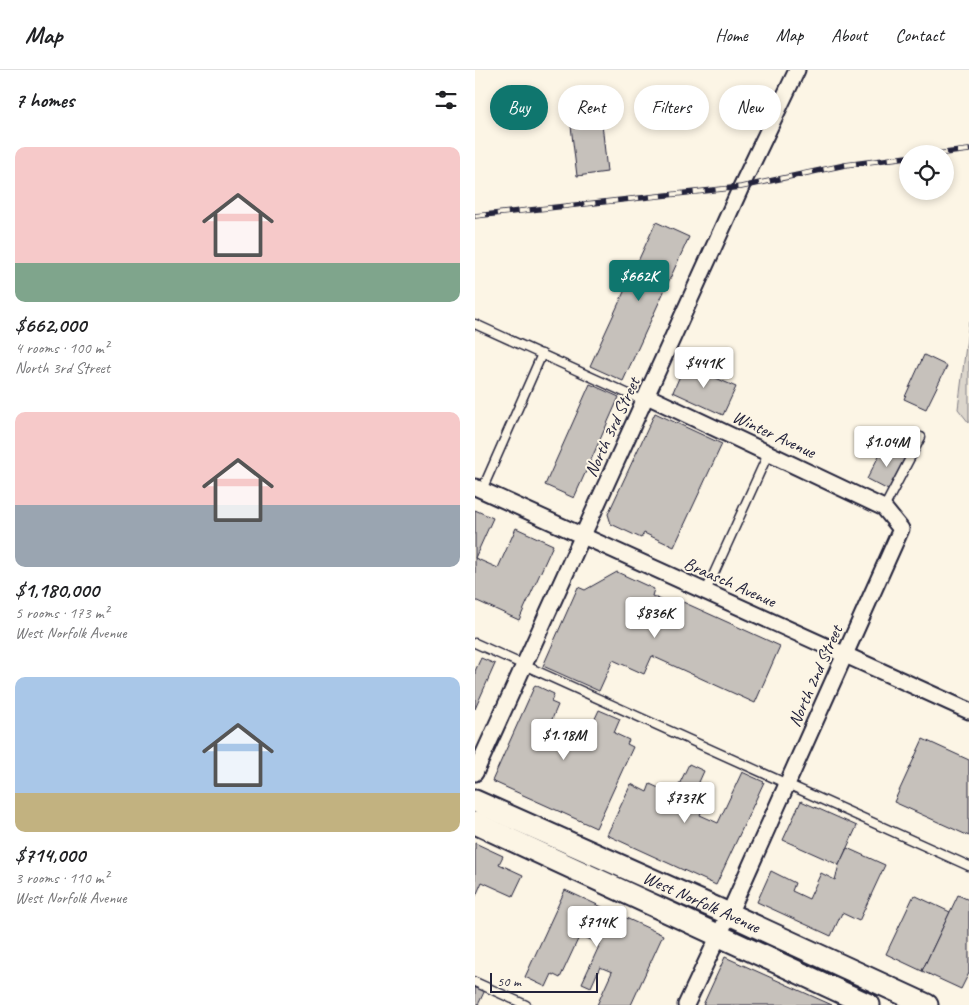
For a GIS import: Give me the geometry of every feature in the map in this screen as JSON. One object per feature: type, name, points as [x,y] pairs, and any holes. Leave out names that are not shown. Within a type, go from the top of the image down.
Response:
[{"type":"main road","name":"West Norfolk Avenue","points":[[475,801],[927,1005]]},
{"type":"main road","name":"West Norfolk Avenue","points":[[475,823],[869,1005]]},
{"type":"street","name":"North 3rd Street","points":[[475,774],[741,187],[797,70]]},
{"type":"street","name":"Winter Avenue","points":[[646,398],[769,452],[884,508]]},
{"type":"street","name":"Braasch Avenue","points":[[478,488],[969,711]]},
{"type":"street","name":"North 2nd Street","points":[[686,1005],[729,914],[901,529],[884,508]]},
{"type":"lane","points":[[475,324],[646,398]]},
{"type":"lane","points":[[478,488],[541,354]]},
{"type":"lane","points":[[884,508],[921,437]]},
{"type":"lane","points":[[705,591],[769,452]]},
{"type":"lane","points":[[475,643],[969,866]]},
{"type":"lane","points":[[475,982],[526,1005]]},
{"type":"shaded area","points":[[969,322],[969,423],[958,409]]},
{"type":"building","points":[[571,130],[603,130],[607,172],[577,176]]},
{"type":"building","points":[[656,222],[689,237],[623,381],[590,366]]},
{"type":"building","points":[[924,355],[947,366],[926,409],[904,399]]},
{"type":"building","points":[[685,364],[736,387],[723,415],[673,392]]},
{"type":"building","points":[[590,384],[619,397],[574,498],[545,485]]},
{"type":"building","points":[[655,413],[722,444],[674,547],[644,533],[641,538],[611,524],[608,514]]},
{"type":"building","points":[[885,444],[908,456],[890,491],[867,479]]},
{"type":"building","points":[[475,510],[493,518],[475,558]]},
{"type":"building","points":[[516,528],[553,545],[519,620],[475,600],[475,558],[498,568]]},
{"type":"building","points":[[617,572],[654,589],[652,596],[681,609],[683,602],[780,646],[755,703],[652,656],[644,674],[613,660],[599,691],[543,666],[578,587],[585,590]]},
{"type":"building","points":[[481,658],[495,664],[475,709],[475,671]]},
{"type":"building","points":[[535,685],[554,694],[551,702],[558,705],[550,724],[585,740],[599,710],[620,719],[614,733],[629,740],[627,744],[633,747],[596,828],[492,781]]},
{"type":"building","points":[[923,739],[969,760],[969,836],[894,802]]},
{"type":"building","points":[[689,764],[704,771],[695,791],[708,797],[700,815],[718,823],[742,772],[764,782],[716,885],[607,835],[631,784],[647,792],[650,784],[674,795]]},
{"type":"building","points":[[801,801],[857,826],[839,865],[783,840]]},
{"type":"building","points":[[475,843],[503,856],[499,864],[523,875],[513,896],[482,882],[475,898]]},
{"type":"building","points":[[847,848],[885,865],[859,921],[842,913],[831,936],[757,902],[771,871],[795,883],[792,891],[809,899],[821,873],[835,880],[839,865]]},
{"type":"building","points":[[565,890],[663,935],[631,1005],[597,1005],[612,972],[600,967],[591,987],[582,983],[600,944],[580,935],[560,978],[552,974],[546,987],[525,977]]},
{"type":"building","points":[[914,895],[950,912],[922,971],[886,954]]},
{"type":"building","points":[[958,895],[969,900],[969,973],[961,989],[922,971]]},
{"type":"building","points":[[725,957],[832,1005],[703,1005]]},
{"type":"building","points":[[475,985],[485,990],[478,1005],[475,1005]]},
{"type":"railway","points":[[954,152],[969,150]]},
{"type":"railway","points":[[475,216],[741,187],[845,165],[899,158]]}]
